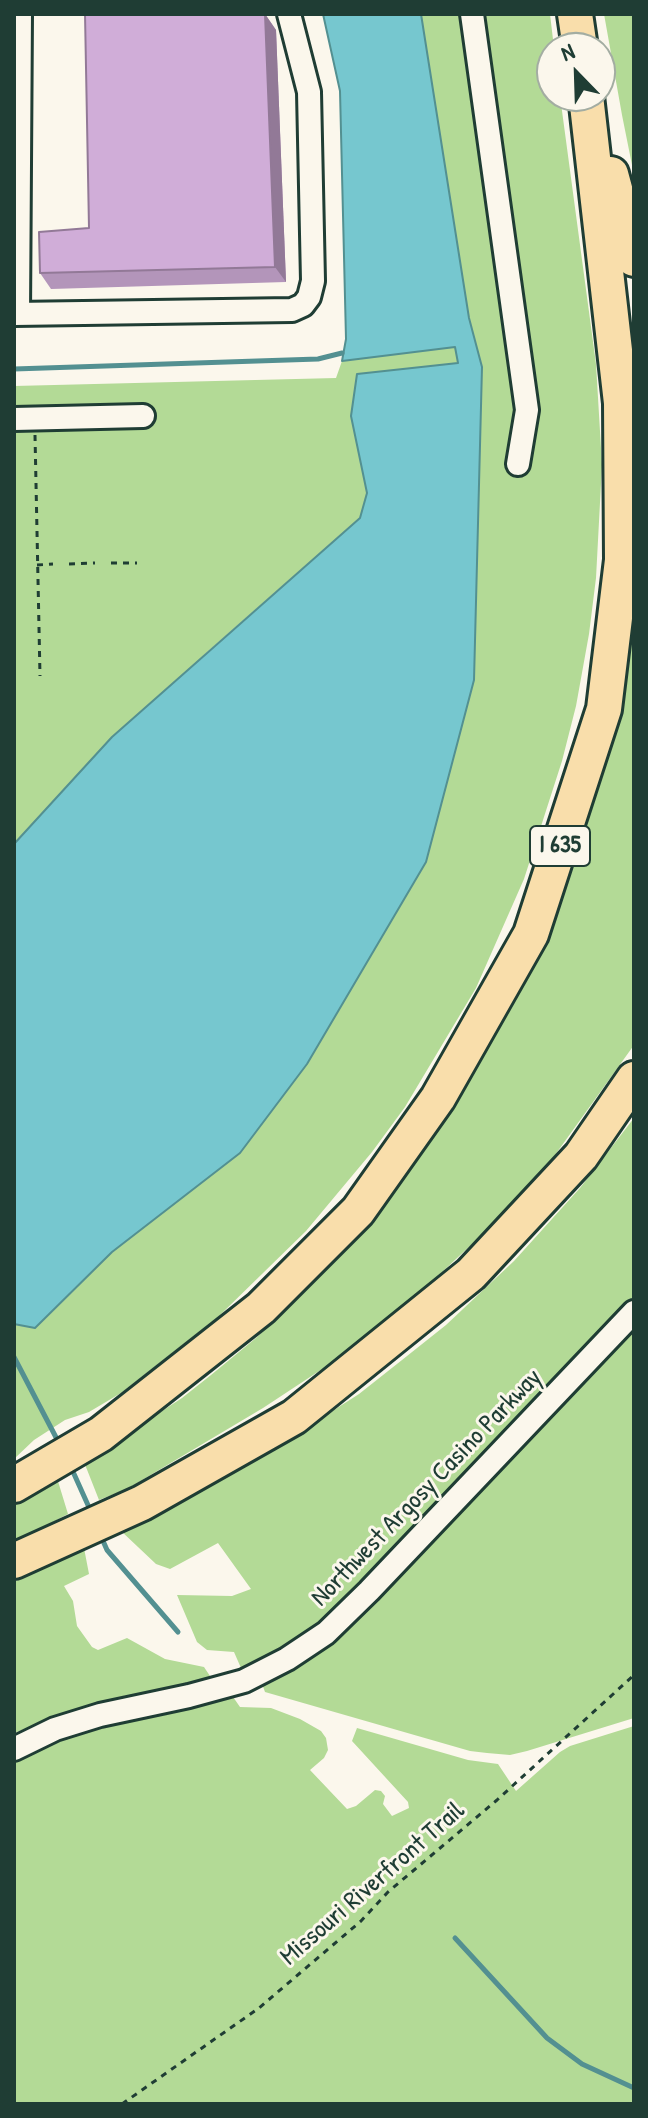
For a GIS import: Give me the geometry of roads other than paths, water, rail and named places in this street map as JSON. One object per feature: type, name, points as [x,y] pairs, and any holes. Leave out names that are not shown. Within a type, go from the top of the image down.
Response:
[{"type":"highway","name":"I 635","points":[[14,1485],[101,1434],[261,1308],[358,1211],[438,1098],[531,934],[604,709],[622,560],[621,403],[590,112]]},
{"type":"highway","points":[[593,112],[634,259]]},
{"type":"highway","points":[[26,1556],[142,1503],[294,1417],[471,1274],[581,1156],[634,1079]]},
{"type":"street","points":[[20,14],[16,314],[292,310],[303,305],[309,297],[313,281],[309,92],[289,14]]},
{"type":"street","points":[[472,14],[527,410],[518,464]]},
{"type":"street","points":[[14,419],[143,416]]},
{"type":"street","name":"Northwest Argosy Casino Parkway","points":[[14,1749],[55,1729],[100,1715],[244,1681],[287,1659],[326,1633],[634,1312]]},
{"type":"water","points":[[323,14],[421,14],[469,318],[482,367],[474,680],[426,862],[307,1064],[240,1153],[112,1252],[35,1328],[14,1324],[14,844],[112,737],[360,518],[367,493],[351,416],[357,374],[458,363],[455,347],[342,361],[346,339],[340,91]]},
{"type":"waterway","points":[[14,369],[318,359],[342,353]]},
{"type":"waterway","points":[[14,1357],[60,1445]]},
{"type":"waterway","points":[[70,1465],[92,1514]]},
{"type":"waterway","points":[[100,1534],[107,1550],[178,1632]]},
{"type":"waterway","points":[[455,1938],[547,2038],[582,2064],[634,2088]]}]
